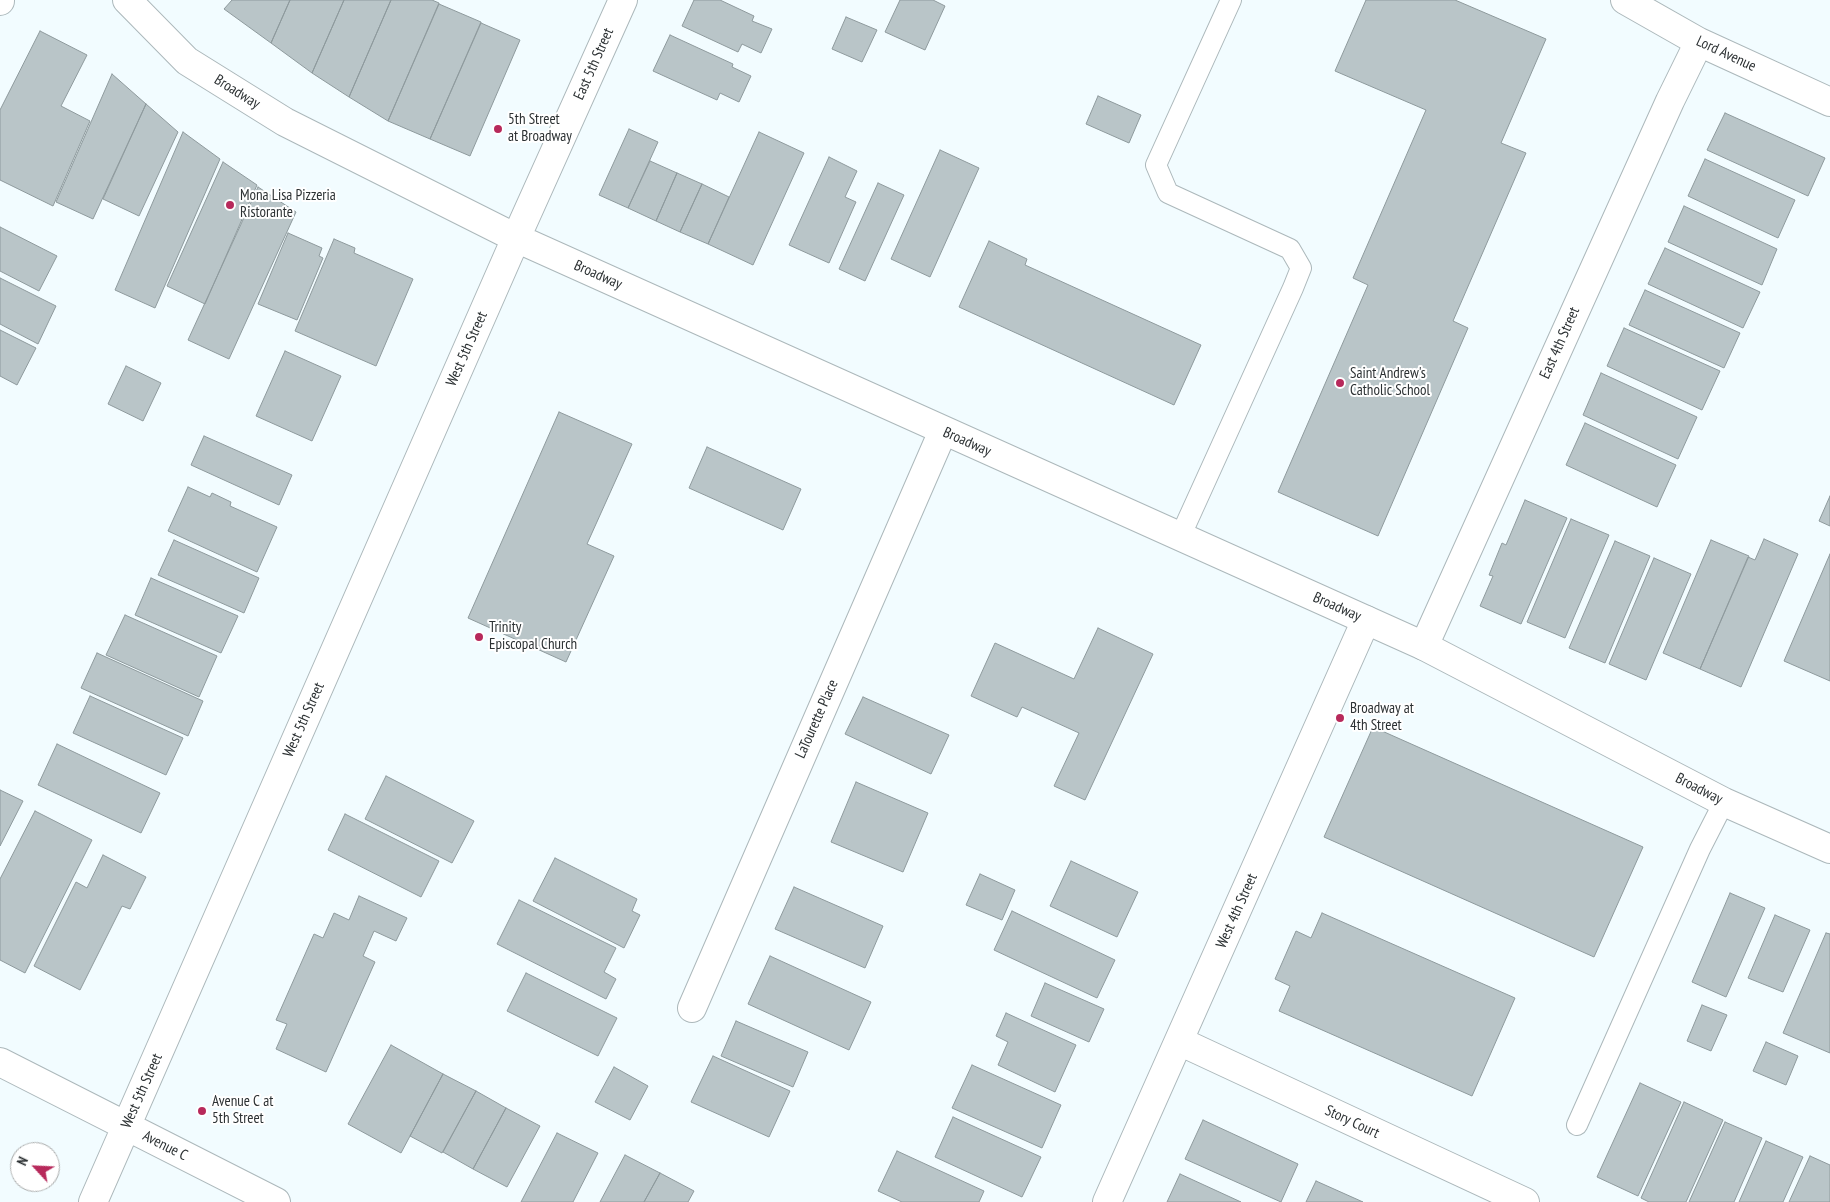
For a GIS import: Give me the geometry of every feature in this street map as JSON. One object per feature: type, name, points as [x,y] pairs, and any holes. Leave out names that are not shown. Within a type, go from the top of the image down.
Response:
[{"type":"street","name":"Broadway","points":[[128,0],[188,61],[285,122],[516,238],[1424,646],[1724,802],[1830,849]]},
{"type":"street","name":"East 5th Street","points":[[516,238],[623,0]]},
{"type":"street","name":"Lord Avenue","points":[[1628,0],[1699,42],[1830,102]]},
{"type":"street","name":"East 4th Street","points":[[1424,646],[1670,101],[1699,42]]},
{"type":"street","name":"West 5th Street","points":[[93,1202],[516,238]]},
{"type":"street","name":"LaTourette Place","points":[[692,1008],[943,431]]},
{"type":"street","name":"West 4th Street","points":[[1107,1202],[1366,620]]},
{"type":"street","name":"Story Court","points":[[1179,1041],[1525,1202]]},
{"type":"street","name":"Avenue C","points":[[0,1062],[276,1202]]},
{"type":"lane","points":[[1180,537],[1301,268],[1290,249],[1168,192],[1156,165],[1231,0]]},
{"type":"lane","points":[[1577,1124],[1700,849],[1724,802]]},
{"type":"building","points":[[232,0],[290,0],[271,43],[224,9]]},
{"type":"building","points":[[290,0],[344,0],[312,73],[271,43]]},
{"type":"building","points":[[344,0],[391,0],[349,97],[312,73]]},
{"type":"building","points":[[391,0],[432,0],[439,3],[388,121],[349,97]]},
{"type":"building","points":[[694,0],[720,0],[754,16],[752,21],[772,29],[761,53],[742,44],[738,52],[682,26]]},
{"type":"building","points":[[900,0],[933,0],[945,6],[925,50],[885,32]]},
{"type":"building","points":[[1366,0],[1455,0],[1546,39],[1501,143],[1526,153],[1453,321],[1468,328],[1378,536],[1278,492],[1368,285],[1353,278],[1426,110],[1335,71]]},
{"type":"building","points":[[439,4],[481,22],[430,139],[388,121]]},
{"type":"building","points":[[846,17],[877,30],[862,62],[832,49]]},
{"type":"building","points":[[481,23],[520,40],[470,156],[430,139]]},
{"type":"building","points":[[40,31],[87,55],[61,106],[90,121],[53,206],[0,180],[0,110]]},
{"type":"building","points":[[670,35],[733,64],[732,67],[751,76],[739,102],[720,93],[717,100],[653,71]]},
{"type":"building","points":[[112,74],[146,104],[93,219],[56,202]]},
{"type":"building","points":[[1098,96],[1141,115],[1129,143],[1086,124]]},
{"type":"building","points":[[146,104],[178,132],[139,216],[103,199]]},
{"type":"building","points":[[1725,113],[1825,158],[1808,196],[1707,150]]},
{"type":"building","points":[[629,129],[658,142],[628,208],[599,195]]},
{"type":"building","points":[[183,132],[220,159],[155,308],[115,290]]},
{"type":"building","points":[[759,132],[804,153],[753,265],[708,244]]},
{"type":"building","points":[[940,150],[979,168],[930,277],[891,259]]},
{"type":"building","points":[[829,157],[857,171],[845,197],[856,202],[829,263],[789,245]]},
{"type":"building","points":[[1705,159],[1795,200],[1778,238],[1688,196]]},
{"type":"building","points":[[650,161],[677,173],[656,221],[628,208]]},
{"type":"building","points":[[223,162],[257,185],[205,304],[167,286]]},
{"type":"building","points":[[677,173],[702,184],[680,232],[656,221]]},
{"type":"building","points":[[878,183],[904,195],[865,281],[839,269]]},
{"type":"building","points":[[702,184],[729,197],[708,244],[680,232]]},
{"type":"building","points":[[258,187],[296,212],[229,359],[188,340]]},
{"type":"building","points":[[1684,206],[1777,249],[1762,285],[1668,242]]},
{"type":"building","points":[[0,227],[57,256],[39,291],[0,271]]},
{"type":"building","points":[[288,233],[322,248],[319,256],[323,258],[297,320],[258,304]]},
{"type":"building","points":[[334,239],[355,248],[354,253],[413,279],[376,366],[295,331]]},
{"type":"building","points":[[989,241],[1027,259],[1025,265],[1201,345],[1174,405],[959,307]]},
{"type":"building","points":[[1665,248],[1760,292],[1743,328],[1648,284]]},
{"type":"building","points":[[0,278],[56,306],[38,344],[0,324]]},
{"type":"building","points":[[1645,290],[1740,333],[1724,368],[1629,325]]},
{"type":"building","points":[[1624,328],[1720,371],[1702,410],[1607,366]]},
{"type":"building","points":[[0,330],[36,348],[17,385],[0,376]]},
{"type":"building","points":[[285,351],[341,376],[312,441],[256,416]]},
{"type":"building","points":[[126,366],[161,383],[143,421],[108,404]]},
{"type":"building","points":[[1601,373],[1697,417],[1678,459],[1583,415]]},
{"type":"building","points":[[559,412],[632,444],[587,544],[614,556],[566,662],[468,618]]},
{"type":"building","points":[[1585,423],[1676,465],[1657,507],[1566,465]]},
{"type":"building","points":[[204,436],[292,475],[279,505],[191,465]]},
{"type":"building","points":[[707,447],[801,489],[783,530],[689,488]]},
{"type":"building","points":[[188,487],[210,497],[212,493],[231,502],[230,506],[277,527],[257,572],[168,531]]},
{"type":"building","points":[[1830,496],[1830,526],[1819,521]]},
{"type":"building","points":[[1525,500],[1567,518],[1521,624],[1480,606],[1493,576],[1489,575],[1502,543],[1506,545]]},
{"type":"building","points":[[1571,519],[1609,535],[1565,638],[1527,622]]},
{"type":"building","points":[[1764,539],[1798,554],[1741,687],[1700,669],[1748,557],[1755,560]]},
{"type":"building","points":[[174,540],[259,578],[244,613],[158,575]]},
{"type":"building","points":[[1711,540],[1749,556],[1700,669],[1663,653]]},
{"type":"building","points":[[1615,541],[1650,556],[1605,663],[1569,648]]},
{"type":"building","points":[[1830,554],[1830,681],[1784,661]]},
{"type":"building","points":[[1654,558],[1691,574],[1646,680],[1609,664]]},
{"type":"building","points":[[151,578],[238,616],[221,653],[135,615]]},
{"type":"building","points":[[125,615],[217,656],[199,697],[106,655]]},
{"type":"building","points":[[1098,628],[1153,654],[1085,800],[1054,786],[1079,733],[1022,707],[1017,717],[971,696],[995,643],[1074,679]]},
{"type":"building","points":[[97,653],[203,701],[188,736],[81,688]]},
{"type":"building","points":[[90,696],[183,738],[166,775],[73,733]]},
{"type":"building","points":[[863,697],[949,735],[931,774],[845,734]]},
{"type":"building","points":[[1373,727],[1643,847],[1594,957],[1324,837]]},
{"type":"building","points":[[57,744],[160,793],[141,833],[38,785]]},
{"type":"building","points":[[386,776],[474,821],[452,863],[365,819]]},
{"type":"building","points":[[856,782],[928,813],[903,872],[831,842]]},
{"type":"building","points":[[0,790],[23,801],[0,846]]},
{"type":"building","points":[[35,811],[92,840],[25,973],[0,960],[0,879]]},
{"type":"building","points":[[345,814],[439,861],[421,897],[328,850]]},
{"type":"building","points":[[103,855],[146,877],[130,909],[122,906],[80,990],[34,966],[76,882],[87,888]]},
{"type":"building","points":[[555,858],[637,899],[632,911],[640,915],[624,948],[533,901]]},
{"type":"building","points":[[1071,861],[1138,892],[1117,937],[1050,906]]},
{"type":"building","points":[[980,874],[1015,890],[1002,920],[966,905]]},
{"type":"building","points":[[794,887],[883,926],[865,968],[775,929]]},
{"type":"building","points":[[1730,893],[1765,908],[1726,997],[1692,982]]},
{"type":"building","points":[[359,896],[407,918],[396,941],[374,931],[363,956],[375,962],[326,1072],[276,1049],[287,1024],[276,1020],[314,934],[323,938],[334,913],[349,920]]},
{"type":"building","points":[[519,900],[616,948],[604,972],[616,979],[606,999],[497,944]]},
{"type":"building","points":[[1012,911],[1115,960],[1097,998],[994,950]]},
{"type":"building","points":[[1322,913],[1515,998],[1472,1096],[1279,1011],[1290,986],[1275,979],[1296,931],[1311,938]]},
{"type":"building","points":[[1775,915],[1810,930],[1783,992],[1748,978]]},
{"type":"building","points":[[1826,933],[1830,934],[1830,1053],[1783,1033]]},
{"type":"building","points":[[770,956],[871,1002],[849,1050],[748,1004]]},
{"type":"building","points":[[526,973],[617,1018],[598,1056],[507,1011]]},
{"type":"building","points":[[1045,983],[1104,1009],[1089,1042],[1031,1016]]},
{"type":"building","points":[[1702,1005],[1727,1015],[1711,1051],[1687,1041]]},
{"type":"building","points":[[1006,1013],[1076,1045],[1055,1092],[998,1065],[1008,1042],[996,1036]]},
{"type":"building","points":[[736,1021],[808,1052],[793,1087],[721,1056]]},
{"type":"building","points":[[1766,1042],[1798,1056],[1786,1085],[1753,1071]]},
{"type":"building","points":[[391,1045],[443,1074],[401,1153],[348,1124]]},
{"type":"building","points":[[713,1056],[790,1091],[769,1137],[691,1102]]},
{"type":"building","points":[[972,1065],[1061,1105],[1042,1148],[952,1108]]},
{"type":"building","points":[[614,1067],[648,1086],[630,1120],[595,1102]]},
{"type":"building","points":[[443,1074],[476,1091],[442,1153],[410,1136]]},
{"type":"building","points":[[1640,1083],[1681,1102],[1638,1196],[1597,1177]]},
{"type":"building","points":[[476,1091],[506,1108],[473,1169],[443,1152]]},
{"type":"building","points":[[1684,1102],[1723,1120],[1686,1202],[1649,1202],[1641,1198]]},
{"type":"building","points":[[506,1108],[540,1126],[507,1187],[473,1169]]},
{"type":"building","points":[[953,1117],[1041,1157],[1022,1197],[935,1157]]},
{"type":"building","points":[[1203,1120],[1298,1164],[1281,1202],[1185,1159]]},
{"type":"building","points":[[1725,1122],[1762,1138],[1734,1202],[1689,1202]]},
{"type":"building","points":[[557,1133],[598,1153],[573,1202],[521,1202]]},
{"type":"building","points":[[1766,1141],[1803,1157],[1783,1202],[1739,1202]]},
{"type":"building","points":[[897,1151],[984,1191],[979,1202],[902,1202],[878,1191]]},
{"type":"building","points":[[625,1155],[660,1173],[644,1202],[600,1202]]},
{"type":"building","points":[[1810,1156],[1830,1165],[1830,1202],[1789,1202]]},
{"type":"building","points":[[660,1173],[694,1191],[688,1202],[644,1202]]},
{"type":"building","points":[[1180,1174],[1241,1202],[1167,1202]]},
{"type":"building","points":[[1316,1181],[1363,1202],[1306,1202]]},
{"type":"place","name":"5th Street at Broadway","points":[[498,129]]},
{"type":"place","name":"Mona Lisa Pizzeria Ristorante","points":[[230,205]]},
{"type":"place","name":"Saint Andrew's Catholic School","points":[[1340,383]]},
{"type":"place","name":"Trinity Episcopal Church","points":[[479,637]]},
{"type":"place","name":"Broadway at 4th Street","points":[[1340,718]]},
{"type":"place","name":"Avenue C at 5th Street","points":[[202,1111]]}]
